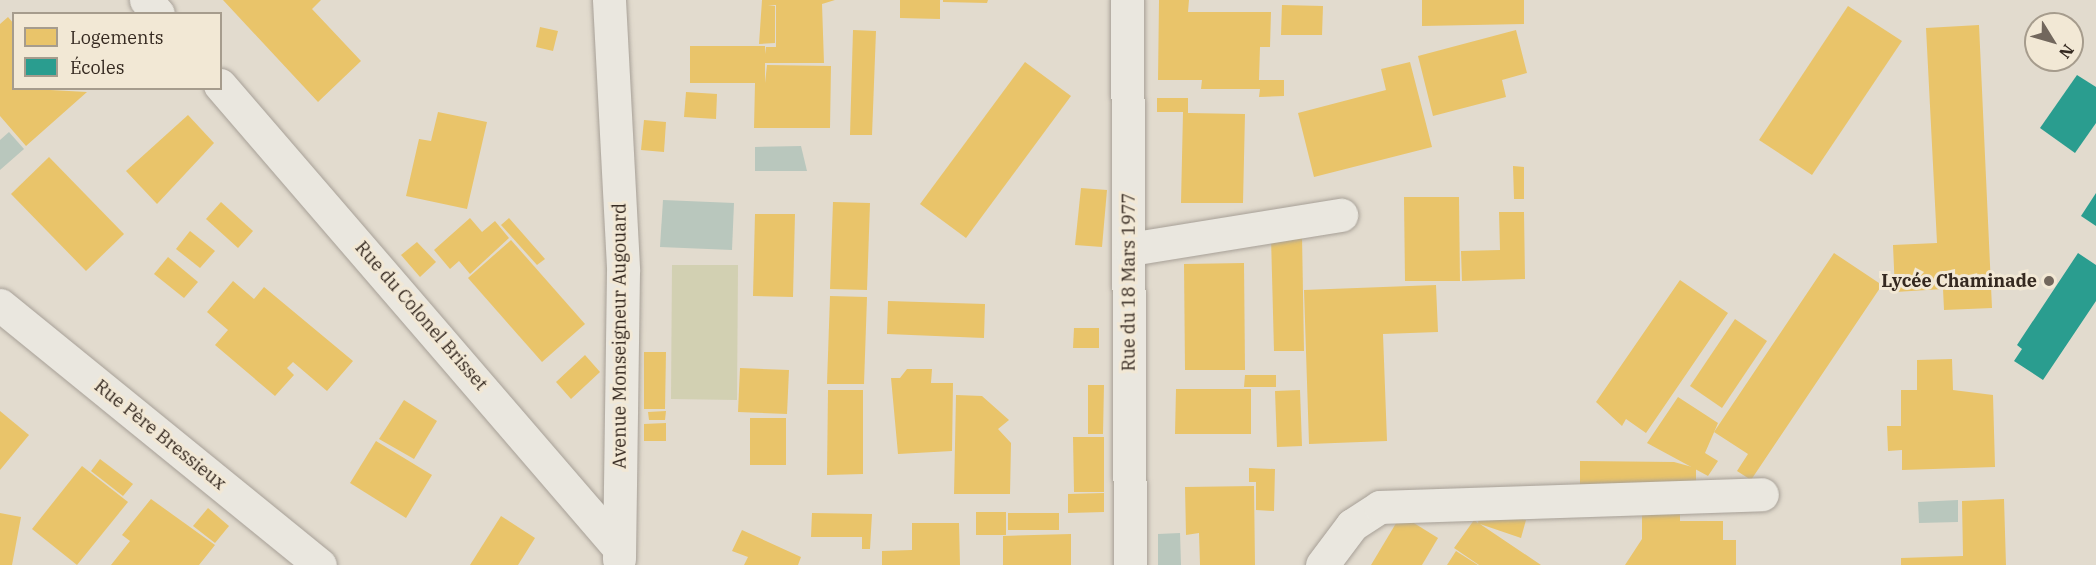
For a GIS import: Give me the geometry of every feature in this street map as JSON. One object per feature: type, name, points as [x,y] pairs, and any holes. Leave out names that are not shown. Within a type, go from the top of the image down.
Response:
[{"type":"street","points":[[146,0],[156,12]]},
{"type":"street","name":"Avenue Monseigneur Augouard","points":[[609,0],[623,272],[619,556]]},
{"type":"street","name":"Rue du 18 Mars 1977","points":[[1127,0],[1130,565]]},
{"type":"street","name":"Rue du Colonel Brisset","points":[[222,88],[619,556]]},
{"type":"street","points":[[1130,249],[1341,215]]},
{"type":"street","name":"Rue Père Bressieux","points":[[0,305],[320,565]]},
{"type":"street","points":[[1322,565],[1352,525],[1380,507],[1762,494]]},
{"type":"shaded area","points":[[9,132],[24,149],[0,170],[0,140]]},
{"type":"shaded area","points":[[801,146],[807,171],[755,171],[755,147]]},
{"type":"shaded area","points":[[663,200],[734,203],[732,250],[660,247]]},
{"type":"shaded area","points":[[672,265],[738,265],[737,400],[671,399]]},
{"type":"shaded area","points":[[1958,500],[1958,522],[1919,523],[1918,502]]},
{"type":"shaded area","points":[[1180,533],[1181,565],[1158,565],[1158,534]]},
{"type":"building: Logements","points":[[223,0],[321,0],[312,9],[361,61],[318,102]]},
{"type":"building: Logements","points":[[762,0],[835,0],[822,4],[824,63],[765,63],[765,83],[767,65],[831,66],[830,128],[754,128],[755,83],[690,83],[690,46],[765,46],[765,54],[766,47],[776,47],[776,5],[768,5],[775,6],[775,43],[759,44]]},
{"type":"building: Logements","points":[[900,0],[940,0],[940,19],[900,18]]},
{"type":"building: Logements","points":[[943,0],[988,0],[987,3],[943,2]]},
{"type":"building: Logements","points":[[1159,0],[1189,0],[1188,12],[1271,12],[1270,47],[1260,47],[1259,80],[1284,80],[1284,96],[1259,97],[1260,89],[1201,89],[1202,80],[1158,80]]},
{"type":"building: Logements","points":[[1422,0],[1524,0],[1524,24],[1422,26]]},
{"type":"building: Logements","points":[[1282,5],[1323,6],[1322,35],[1281,35]]},
{"type":"building: Logements","points":[[1848,6],[1902,41],[1812,175],[1759,140]]},
{"type":"building: Logements","points":[[8,17],[12,22],[12,90],[87,92],[26,146],[0,116],[0,24]]},
{"type":"building: Logements","points":[[1979,25],[1992,308],[1944,310],[1943,289],[1895,292],[1893,245],[1937,243],[1926,28]]},
{"type":"building: Logements","points":[[540,27],[558,31],[553,51],[536,47]]},
{"type":"building: Logements","points":[[853,30],[876,31],[872,135],[850,135]]},
{"type":"building: Logements","points":[[1516,30],[1527,73],[1502,80],[1506,97],[1433,116],[1418,56]]},
{"type":"building: Logements","points":[[1025,62],[1071,96],[966,238],[920,204]]},
{"type":"building: Logements","points":[[1410,62],[1432,147],[1314,177],[1298,113],[1386,90],[1381,69]]},
{"type":"building: Logements","points":[[686,92],[717,94],[716,119],[684,117]]},
{"type":"building: Logements","points":[[1157,98],[1188,98],[1188,113],[1245,114],[1243,203],[1181,203],[1183,112],[1157,112]]},
{"type":"building: Logements","points":[[438,112],[487,122],[467,209],[406,196],[419,139],[431,141]]},
{"type":"building: Logements","points":[[188,115],[214,143],[157,204],[126,171]]},
{"type":"building: Logements","points":[[644,120],[666,122],[664,152],[641,150]]},
{"type":"building: Logements","points":[[49,157],[124,234],[86,271],[11,194]]},
{"type":"building: Logements","points":[[1513,166],[1524,167],[1524,199],[1514,199]]},
{"type":"building: Logements","points":[[1081,188],[1107,190],[1102,247],[1075,245]]},
{"type":"building: Logements","points":[[1404,197],[1459,197],[1460,281],[1405,281]]},
{"type":"building: Logements","points":[[221,202],[253,231],[238,248],[206,219]]},
{"type":"building: Logements","points":[[833,202],[870,203],[867,290],[830,289]]},
{"type":"building: Logements","points":[[1499,212],[1524,212],[1525,279],[1462,281],[1461,251],[1500,250]]},
{"type":"building: Logements","points":[[755,214],[795,214],[793,297],[753,296]]},
{"type":"building: Logements","points":[[470,218],[482,232],[495,221],[509,238],[470,274],[459,261],[450,269],[434,250]]},
{"type":"building: Logements","points":[[509,218],[545,259],[537,265],[501,225]]},
{"type":"building: Logements","points":[[190,231],[215,251],[200,268],[176,249]]},
{"type":"building: Logements","points":[[1302,236],[1304,351],[1274,351],[1271,237]]},
{"type":"building: Logements","points":[[511,240],[585,324],[542,362],[468,278]]},
{"type":"building: Logements","points":[[417,242],[436,262],[420,277],[401,255]]},
{"type":"building: Logements","points":[[1834,253],[1882,285],[1751,480],[1737,471],[1748,454],[1714,432]]},
{"type":"building: Logements","points":[[168,257],[198,282],[184,298],[154,274]]},
{"type":"building: Logements","points":[[1244,263],[1245,370],[1185,370],[1184,264]]},
{"type":"building: Logements","points":[[1680,280],[1728,313],[1646,433],[1626,419],[1622,426],[1596,402]]},
{"type":"building: Logements","points":[[233,281],[254,299],[264,287],[353,361],[327,391],[293,362],[287,368],[294,375],[275,396],[215,345],[228,330],[207,312]]},
{"type":"building: Logements","points":[[1436,285],[1438,332],[1383,334],[1387,441],[1309,444],[1304,290]]},
{"type":"building: Logements","points":[[830,296],[867,297],[864,384],[827,384]]},
{"type":"building: Logements","points":[[888,301],[985,304],[984,338],[887,334]]},
{"type":"building: Logements","points":[[1735,319],[1767,341],[1722,408],[1690,386]]},
{"type":"building: Logements","points":[[1074,328],[1099,328],[1099,348],[1073,348]]},
{"type":"building: Logements","points":[[644,352],[666,352],[665,409],[644,409]]},
{"type":"building: Logements","points":[[585,355],[600,372],[571,399],[556,382]]},
{"type":"building: Logements","points":[[1952,359],[1953,390],[1993,395],[1995,467],[1902,470],[1902,450],[1888,451],[1887,426],[1901,426],[1901,390],[1917,390],[1917,360]]},
{"type":"building: Logements","points":[[740,368],[789,370],[787,414],[738,412]]},
{"type":"building: Logements","points":[[907,369],[932,369],[931,383],[953,383],[952,451],[898,454],[891,378],[900,378]]},
{"type":"building: Logements","points":[[1245,375],[1276,375],[1276,387],[1244,387]]},
{"type":"building: Logements","points":[[1088,385],[1104,385],[1103,434],[1088,434]]},
{"type":"building: Logements","points":[[1176,389],[1251,389],[1251,434],[1175,434]]},
{"type":"building: Logements","points":[[828,390],[863,390],[863,474],[827,475]]},
{"type":"building: Logements","points":[[1300,390],[1302,446],[1277,447],[1275,391]]},
{"type":"building: Logements","points":[[956,395],[982,396],[1009,420],[998,429],[1011,443],[1010,494],[954,494]]},
{"type":"building: Logements","points":[[1678,397],[1718,423],[1705,453],[1718,461],[1708,476],[1647,443]]},
{"type":"building: Logements","points":[[404,400],[437,421],[414,459],[379,439]]},
{"type":"building: Logements","points":[[0,411],[29,435],[0,470]]},
{"type":"building: Logements","points":[[666,411],[665,420],[649,420],[648,412]]},
{"type":"building: Logements","points":[[750,418],[786,418],[786,465],[750,465]]},
{"type":"building: Logements","points":[[666,423],[666,441],[644,441],[644,424]]},
{"type":"building: Logements","points":[[1073,437],[1104,437],[1104,492],[1074,492]]},
{"type":"building: Logements","points":[[376,441],[432,475],[406,518],[350,483]]},
{"type":"building: Logements","points":[[100,459],[133,484],[123,496],[91,471]]},
{"type":"building: Logements","points":[[1580,461],[1674,462],[1696,468],[1696,493],[1580,492]]},
{"type":"building: Logements","points":[[82,466],[128,502],[77,565],[32,529]]},
{"type":"building: Logements","points":[[1249,468],[1275,469],[1274,511],[1256,510],[1256,482],[1249,482]]},
{"type":"building: Logements","points":[[1254,486],[1255,565],[1200,565],[1199,533],[1186,535],[1185,487]]},
{"type":"building: Logements","points":[[1104,493],[1104,512],[1068,513],[1068,494]]},
{"type":"building: Logements","points":[[151,499],[215,545],[199,565],[111,565],[130,541],[122,535]]},
{"type":"building: Logements","points":[[2004,499],[2006,565],[1901,565],[1901,558],[1963,556],[1962,501]]},
{"type":"building: Logements","points":[[208,508],[229,526],[215,543],[193,526]]},
{"type":"building: Logements","points":[[1480,509],[1526,520],[1521,538],[1480,524],[1541,565],[1479,565],[1454,548],[1474,520],[1478,523]]},
{"type":"building: Logements","points":[[976,512],[1006,512],[1006,535],[976,535]]},
{"type":"building: Logements","points":[[1642,512],[1680,512],[1680,521],[1723,521],[1723,540],[1736,540],[1736,565],[1625,565],[1642,539]]},
{"type":"building: Logements","points":[[0,513],[21,517],[12,565],[0,565]]},
{"type":"building: Logements","points":[[812,513],[872,514],[870,549],[862,549],[862,537],[811,537]]},
{"type":"building: Logements","points":[[1008,513],[1059,513],[1059,530],[1008,530]]},
{"type":"building: Logements","points":[[1401,515],[1438,538],[1422,565],[1371,565]]},
{"type":"building: Logements","points":[[501,516],[535,538],[518,565],[470,565]]},
{"type":"building: Logements","points":[[912,523],[959,523],[960,565],[882,565],[882,551],[912,550]]},
{"type":"building: Logements","points":[[742,530],[801,557],[798,565],[744,565],[748,557],[732,551]]},
{"type":"building: Logements","points":[[1071,534],[1071,565],[1003,565],[1003,536]]},
{"type":"building: Logements","points":[[1456,551],[1478,565],[1447,565]]},
{"type":"building: Écoles","points":[[2077,75],[2096,87],[2096,123],[2075,153],[2040,128]]},
{"type":"building: Écoles","points":[[2096,193],[2096,226],[2081,216]]},
{"type":"building: Écoles","points":[[2078,253],[2096,265],[2096,301],[2043,380],[2014,361],[2022,349],[2017,345]]},
{"type":"place","name":"Lycée Chaminade","points":[[2049,281]]}]
